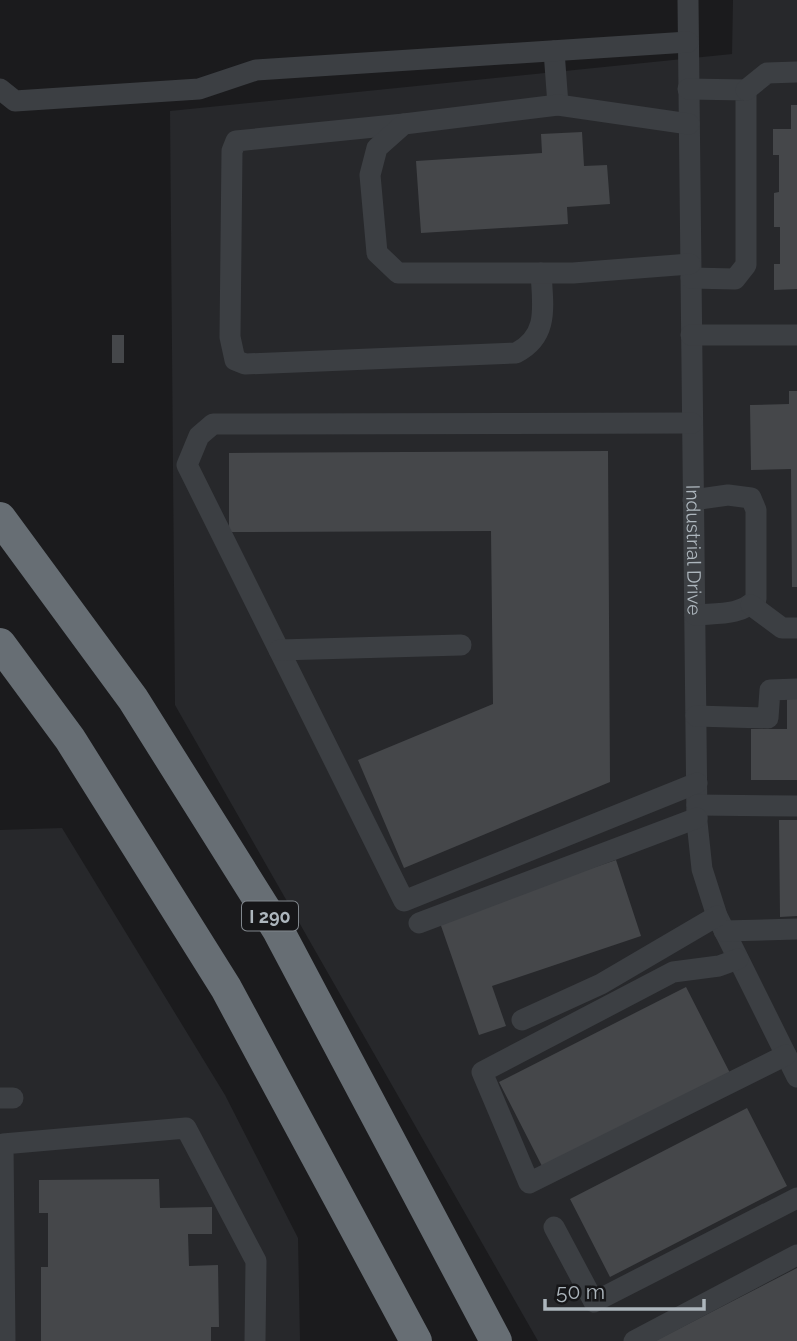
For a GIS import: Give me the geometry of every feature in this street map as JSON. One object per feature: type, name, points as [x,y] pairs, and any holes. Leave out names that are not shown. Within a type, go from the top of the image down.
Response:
[{"type":"highway","name":"I 290","points":[[0,518],[133,699],[278,930],[496,1341]]},
{"type":"highway","points":[[0,644],[70,739],[226,988],[416,1341]]},
{"type":"street","name":"Industrial Drive","points":[[688,0],[697,812],[702,870],[720,923],[797,1077]]},
{"type":"street","points":[[0,89],[15,102],[199,89],[256,70],[688,42]]},
{"type":"street","points":[[554,51],[558,105]]},
{"type":"street","points":[[688,89],[746,90],[767,73],[797,72]]},
{"type":"street","points":[[404,124],[377,149],[370,175],[377,253],[398,273],[690,271],[735,279],[746,265],[746,90]]},
{"type":"street","points":[[541,273],[540,330],[532,345],[516,353],[245,364],[235,360],[230,337],[232,151],[236,141],[404,124],[531,106],[558,105],[689,124]]},
{"type":"street","points":[[691,335],[797,335]]},
{"type":"street","points":[[692,423],[213,424],[199,436],[187,465],[404,901],[697,783]]},
{"type":"street","points":[[693,500],[728,495],[751,498],[756,510],[756,599],[751,605],[733,612],[695,615]]},
{"type":"street","points":[[751,605],[782,628],[797,628]]},
{"type":"street","points":[[279,650],[461,645]]},
{"type":"street","points":[[696,716],[768,718],[770,690],[797,690]]},
{"type":"street","points":[[419,923],[697,812],[797,806]]},
{"type":"street","points":[[522,1020],[601,984],[720,923],[797,929]]},
{"type":"street","points":[[738,959],[719,966],[673,972],[482,1072],[529,1183],[786,1055]]},
{"type":"street","points":[[5,1341],[3,1144],[186,1128],[256,1261],[255,1341]]},
{"type":"street","points":[[554,1227],[594,1302],[797,1198]]},
{"type":"street","points":[[634,1341],[797,1255]]},
{"type":"shaded area","points":[[733,0],[797,0],[797,1341],[538,1341],[175,705],[170,111],[732,54]]},
{"type":"shaded area","points":[[62,828],[225,1095],[298,1238],[300,1341],[0,1341],[0,830]]},
{"type":"building","points":[[791,105],[797,105],[797,289],[774,290],[774,264],[780,264],[780,227],[774,227],[774,193],[779,192],[779,155],[773,155],[773,129],[791,129]]},
{"type":"building","points":[[582,132],[584,166],[607,165],[610,204],[567,207],[568,224],[421,233],[416,161],[542,153],[541,134]]},
{"type":"building","points":[[112,335],[124,335],[124,363],[112,363]]},
{"type":"building","points":[[789,391],[797,391],[797,587],[792,587],[791,469],[751,470],[750,405],[789,404]]},
{"type":"building","points":[[608,451],[610,782],[404,868],[358,760],[493,704],[491,531],[229,532],[229,453]]},
{"type":"building","points":[[787,699],[797,699],[797,780],[751,780],[751,729],[787,729]]},
{"type":"building","points":[[779,820],[797,820],[797,916],[780,917]]},
{"type":"building","points":[[616,860],[641,936],[492,986],[506,1026],[479,1035],[439,920]]},
{"type":"building","points":[[686,987],[730,1073],[543,1168],[499,1082]]},
{"type":"building","points":[[747,1108],[787,1186],[610,1277],[570,1199]]},
{"type":"building","points":[[159,1179],[160,1208],[212,1207],[212,1234],[188,1234],[189,1266],[218,1265],[219,1327],[211,1327],[211,1341],[41,1341],[41,1267],[48,1267],[48,1213],[39,1213],[39,1180]]},
{"type":"building","points":[[797,1268],[797,1341],[655,1341]]}]
